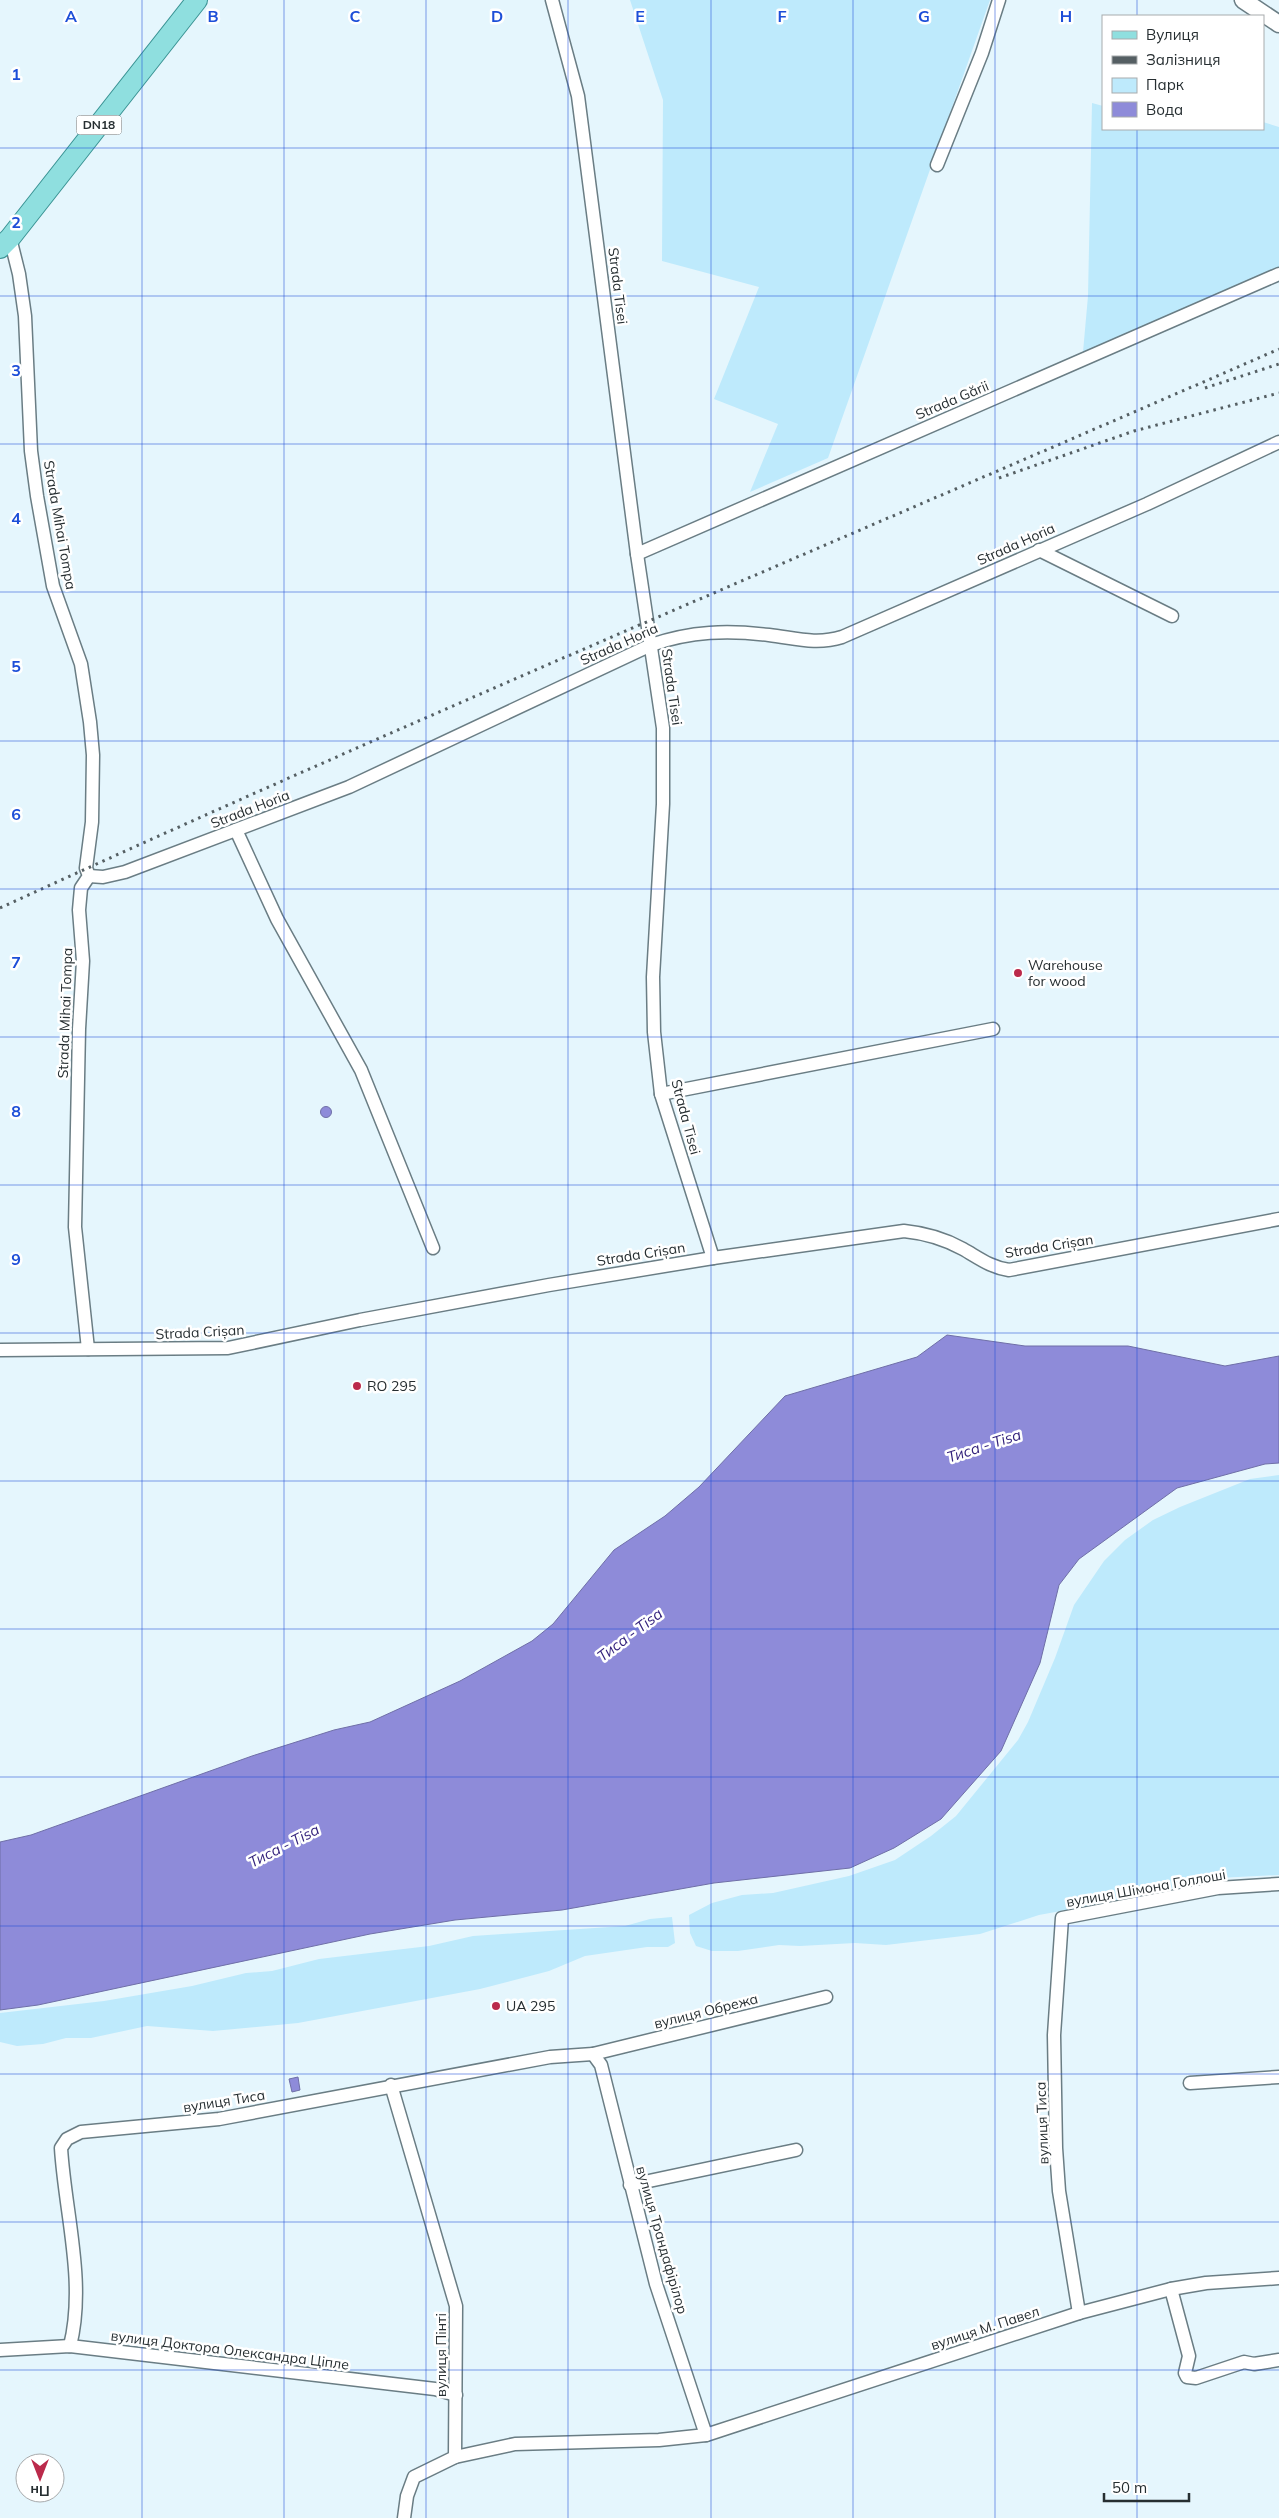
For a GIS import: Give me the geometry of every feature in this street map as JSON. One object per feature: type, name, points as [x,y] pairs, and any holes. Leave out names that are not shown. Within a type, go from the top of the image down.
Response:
[{"type":"main road","name":"DN18","points":[[5,243],[197,0]]},
{"type":"street","name":"Strada Tisei","points":[[552,0],[579,105],[637,554],[663,728],[664,767],[653,976],[654,1032],[661,1094],[713,1258]]},
{"type":"street","points":[[937,165],[982,53],[999,0]]},
{"type":"street","points":[[1243,0],[1279,24]]},
{"type":"street","name":"Strada Mihai Tompa","points":[[5,243],[19,274],[25,316],[31,451],[37,496],[53,586],[81,664],[93,755],[92,822],[86,868],[89,876],[82,888],[79,910],[83,961],[79,1030],[75,1227],[88,1349]]},
{"type":"street","name":"Strada Gării","points":[[637,554],[1279,274]]},
{"type":"street","name":"Strada Horia","points":[[89,876],[103,877],[125,872],[349,787],[651,645],[676,636],[722,632],[780,636],[814,642],[829,641],[1147,504],[1279,442]]},
{"type":"street","points":[[1039,550],[1172,616]]},
{"type":"street","points":[[236,830],[277,919],[361,1070],[433,1248]]},
{"type":"street","points":[[661,1094],[993,1029]]},
{"type":"street","name":"Strada Crișan","points":[[0,1350],[228,1348],[433,1306],[713,1258],[904,1231],[926,1234],[963,1249],[986,1264],[1009,1270],[1279,1219]]},
{"type":"street","name":"вулиця Шімона Голлоші","points":[[1059,1931],[1062,1918],[1218,1888],[1279,1884]]},
{"type":"street","name":"вулиця Тиса","points":[[1059,1931],[1054,2034],[1056,2148],[1060,2191],[1079,2313]]},
{"type":"street","name":"вулиця Обрежа","points":[[593,2054],[826,1996]]},
{"type":"street","name":"вулиця Тиса","points":[[70,2346],[76,2323],[74,2266],[61,2148],[67,2139],[81,2132],[219,2119],[391,2085],[550,2057],[593,2054]]},
{"type":"street","name":"вулиця Трандафірілор","points":[[593,2054],[601,2065],[656,2284],[706,2435]]},
{"type":"street","points":[[1190,2082],[1279,2077]]},
{"type":"street","name":"вулиця Пінті","points":[[391,2085],[456,2306],[455,2456]]},
{"type":"street","points":[[630,2185],[796,2150]]},
{"type":"street","name":"вулиця М. Павел","points":[[706,2435],[1079,2313],[1171,2289],[1206,2283],[1279,2278]]},
{"type":"street","points":[[1171,2289],[1189,2356],[1185,2373],[1186,2377],[1196,2378],[1244,2362],[1254,2364],[1279,2360]]},
{"type":"street","name":"вулиця Доктора Олександра Ціпле","points":[[0,2350],[70,2346],[435,2389],[456,2395]]},
{"type":"street","points":[[404,2518],[406,2496],[414,2477],[455,2456],[515,2444],[659,2440],[706,2435]]},
{"type":"green space","points":[[630,0],[990,0],[828,458],[750,492],[778,424],[714,399],[759,287],[662,261],[663,100]]},
{"type":"green space","points":[[1092,103],[1102,106],[1102,130],[1264,130],[1264,122],[1279,127],[1279,268],[1083,352],[1088,296]]},
{"type":"green space","points":[[1279,1475],[1279,1875],[1218,1878],[1121,1900],[1039,1915],[980,1934],[886,1945],[855,1943],[800,1946],[779,1945],[738,1951],[712,1951],[696,1946],[690,1933],[689,1915],[712,1903],[742,1895],[773,1893],[849,1876],[895,1860],[931,1836],[956,1816],[1018,1740],[1028,1722],[1055,1658],[1074,1605],[1104,1561],[1125,1540],[1153,1520],[1250,1479]]},
{"type":"green space","points":[[672,1917],[675,1943],[668,1947],[647,1947],[585,1956],[549,1971],[480,1989],[298,2023],[213,2031],[147,2026],[91,2038],[66,2038],[43,2044],[17,2046],[0,2042],[0,2013],[104,2001],[192,1986],[246,1973],[272,1971],[319,1959],[429,1946],[473,1936],[625,1926],[650,1919]]},
{"type":"water","points":[[326,1106],[332,1112],[326,1118],[320,1112]]},
{"type":"water","name":"Тиса - Tisa","points":[[947,1335],[1025,1346],[1128,1346],[1225,1366],[1279,1356],[1279,1463],[1265,1464],[1177,1488],[1079,1559],[1059,1585],[1040,1663],[1001,1751],[941,1819],[894,1848],[850,1868],[714,1883],[562,1910],[455,1920],[370,1934],[38,2005],[0,2010],[0,1842],[31,1835],[252,1756],[334,1730],[370,1722],[460,1681],[532,1641],[553,1624],[614,1550],[665,1516],[699,1487],[785,1396],[917,1357]]},
{"type":"water","points":[[298,2077],[300,2090],[292,2092],[289,2079]]},
{"type":"railway","points":[[0,908],[478,695],[1279,349]]},
{"type":"railway","points":[[1205,388],[1279,364]]},
{"type":"railway","points":[[999,478],[1134,431],[1279,393]]},
{"type":"place","name":"Warehouse for wood","points":[[1018,973]]},
{"type":"place","name":"RO 295","points":[[357,1386]]},
{"type":"place","name":"UA 295","points":[[496,2006]]}]
